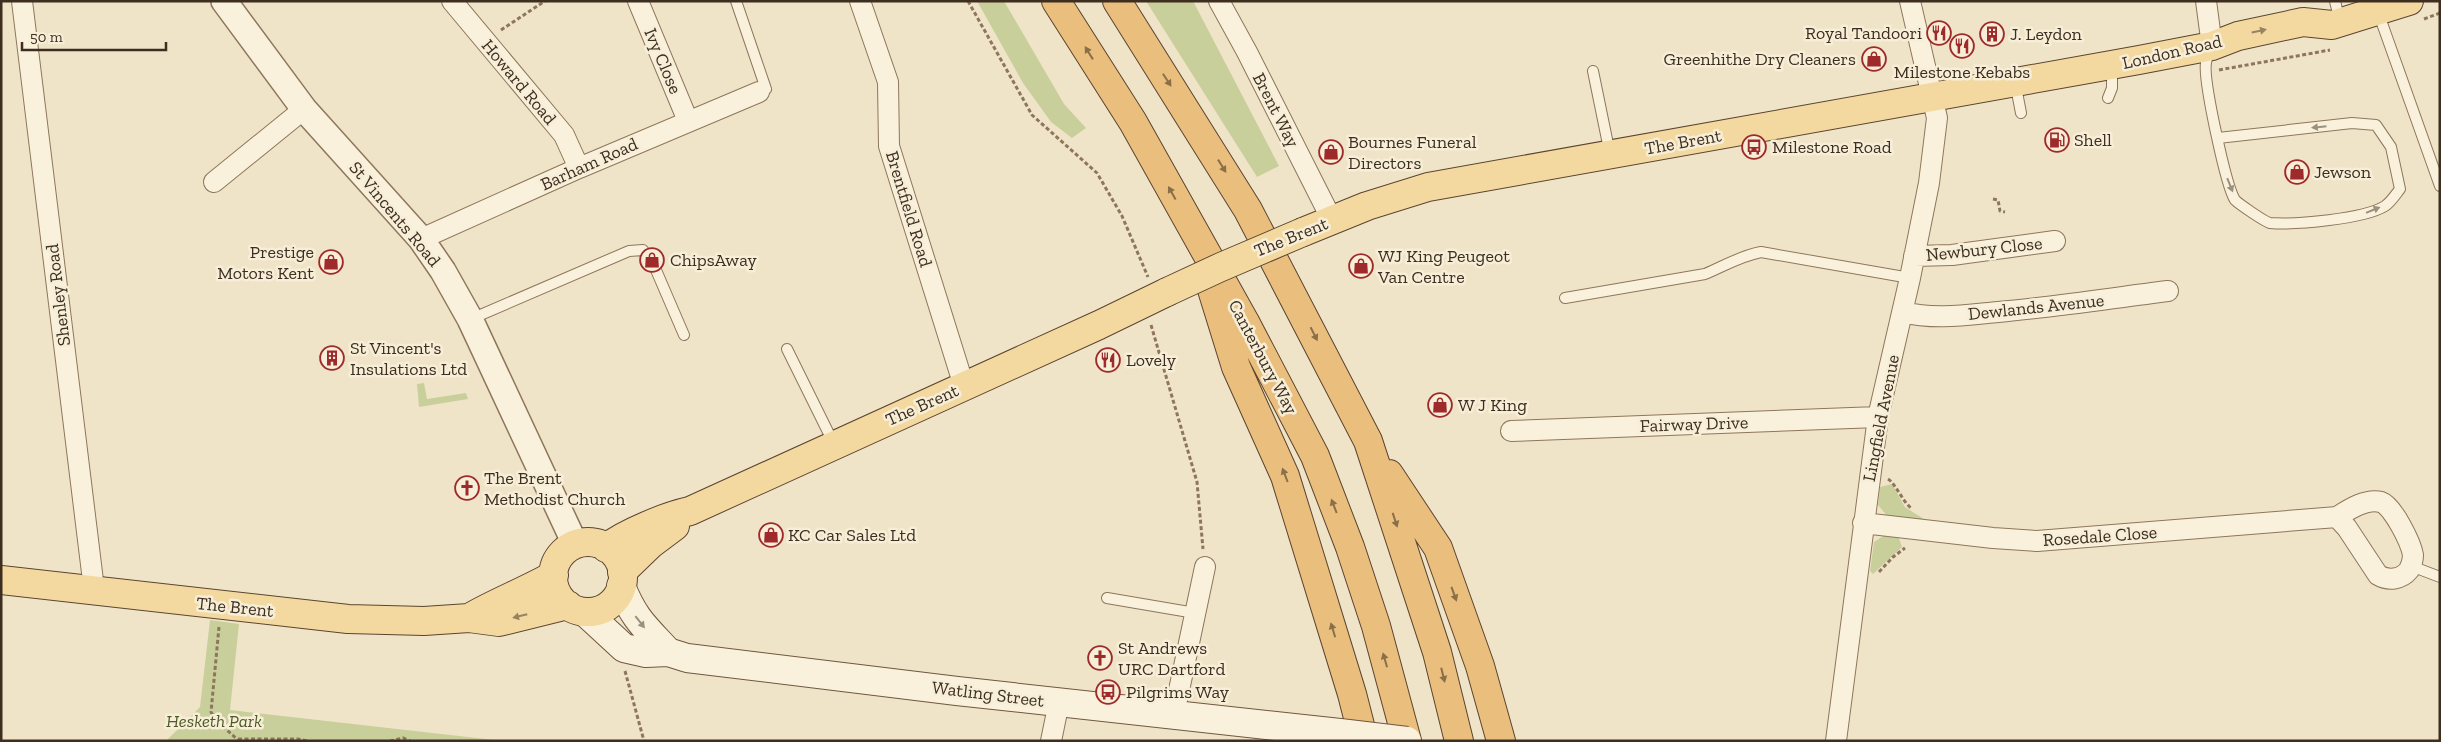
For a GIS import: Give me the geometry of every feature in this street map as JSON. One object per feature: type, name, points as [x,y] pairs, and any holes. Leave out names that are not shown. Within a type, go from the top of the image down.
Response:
[{"type":"highway","name":"Canterbury Way","points":[[1056,1],[1133,122],[1245,322],[1315,456],[1350,547],[1373,617],[1407,741]]},
{"type":"highway","points":[[1116,1],[1248,210],[1368,441],[1438,548],[1480,666],[1501,741]]},
{"type":"highway","points":[[1196,235],[1228,343],[1285,476],[1352,694],[1352,737]]},
{"type":"highway","points":[[1368,441],[1437,652],[1459,741]]},
{"type":"main road","points":[[2212,46],[2244,53],[2320,36],[2336,16],[2378,11],[2409,1]]},
{"type":"main road","name":"London Road","points":[[1933,97],[2212,46]]},
{"type":"main road","name":"The Brent","points":[[606,548],[617,539],[669,516],[690,511],[1158,297],[1221,266],[1367,206],[1428,187],[1933,97]]},
{"type":"main road","name":"The Brent","points":[[1,580],[348,619],[424,621],[468,618],[499,622],[576,608],[592,612],[610,605],[616,597],[622,579],[651,544],[677,524],[690,511]]},
{"type":"main road","points":[[576,608],[558,593],[554,575],[561,554],[576,544],[590,543],[606,548],[617,557],[629,606],[640,624],[668,652]]},
{"type":"main road","name":"The Brent","points":[[468,618],[554,575]]},
{"type":"main road","name":"Watling Street","points":[[576,608],[624,648],[646,653],[668,652],[697,659],[1174,714],[1352,737],[1407,741]]},
{"type":"street","name":"Shenley Road","points":[[22,1],[94,589]]},
{"type":"street","name":"St Vincents Road","points":[[224,1],[304,109],[421,239],[443,272],[470,319],[576,544]]},
{"type":"street","name":"Howard Road","points":[[452,1],[484,42],[564,135],[579,168]]},
{"type":"street","name":"Ivy Close","points":[[638,1],[688,121]]},
{"type":"street","name":"Brentfield Road","points":[[860,1],[888,82],[889,146],[964,386]]},
{"type":"street","name":"Brent Way","points":[[1219,1],[1332,220]]},
{"type":"street","name":"Lingfield Avenue","points":[[1836,741],[1878,417],[1903,312],[1929,183],[1937,118],[1910,1]]},
{"type":"street","points":[[2206,1],[2212,46]]},
{"type":"street","name":"Barham Road","points":[[421,239],[579,168],[759,92]]},
{"type":"street","points":[[214,182],[304,109]]},
{"type":"street","name":"Newbury Close","points":[[1914,256],[1952,255],[2055,241]]},
{"type":"street","name":"Dewlands Avenue","points":[[1903,312],[1922,316],[1960,316],[2168,291]]},
{"type":"street","name":"Fairway Drive","points":[[1511,431],[1878,417]]},
{"type":"street","name":"Rosedale Close","points":[[1863,523],[1993,538],[2037,541],[2337,518],[2366,503],[2376,502],[2385,505],[2395,514],[2412,553],[2411,566]]},
{"type":"street","points":[[2337,518],[2347,528],[2373,570],[2380,576],[2389,579],[2399,578],[2406,574],[2411,566]]},
{"type":"street","points":[[1174,714],[1205,567]]},
{"type":"street","points":[[1051,741],[1059,702]]},
{"type":"lane","points":[[736,1],[766,89],[759,92]]},
{"type":"lane","points":[[2378,11],[2440,186]]},
{"type":"lane","points":[[2212,46],[2206,64],[2218,138],[2223,168],[2236,201],[2268,223],[2317,221],[2366,213],[2386,205],[2400,189],[2391,147],[2376,125],[2352,123],[2218,138]]},
{"type":"lane","points":[[2108,98],[2112,88],[2112,65]]},
{"type":"lane","points":[[1593,71],[1610,155]]},
{"type":"lane","points":[[2015,82],[2021,113]]},
{"type":"lane","points":[[470,319],[630,251],[643,250],[656,270],[684,335]]},
{"type":"lane","points":[[1565,298],[1705,274],[1723,267],[1737,258],[1761,252],[1910,278]]},
{"type":"lane","points":[[788,349],[834,445]]},
{"type":"lane","points":[[2411,566],[2440,577]]},
{"type":"lane","points":[[1107,598],[1195,613]]},
{"type":"path","points":[[484,42],[545,1]]},
{"type":"path","points":[[968,1],[1032,115],[1097,172],[1122,216],[1158,297],[1149,320],[1197,482],[1205,567]]},
{"type":"path","points":[[1993,199],[1998,200],[2000,211],[2005,212]]},
{"type":"path","points":[[221,606],[211,712],[215,720],[239,740],[298,739],[307,741]]},
{"type":"path","points":[[623,665],[644,741]]},
{"type":"path","points":[[390,741],[403,738],[410,741]]},
{"type":"green space","points":[[977,1],[1004,1],[1064,104],[1086,128],[1072,138],[1051,122],[1023,83]]},
{"type":"green space","points":[[1146,1],[1193,1],[1279,166],[1257,177]]},
{"type":"green space","points":[[424,383],[427,399],[466,393],[468,399],[419,407],[417,384]]},
{"type":"green space","points":[[1892,484],[1905,507],[1927,521],[1888,517],[1878,505],[1880,487]]},
{"type":"green space","points":[[1890,534],[1898,535],[1902,547],[1873,574],[1870,571],[1874,542]]},
{"type":"green space","name":"Hesketh Park","points":[[210,620],[239,624],[230,710],[503,741],[166,741],[200,707]]},
{"type":"place","name":"Royal Tandoori","points":[[1939,33]]},
{"type":"place","name":"J. Leydon","points":[[1992,34]]},
{"type":"place","name":"Milestone Kebabs","points":[[1962,46]]},
{"type":"place","name":"Greenhithe Dry Cleaners","points":[[1874,59]]},
{"type":"place","name":"Shell","points":[[2057,140]]},
{"type":"place","name":"Milestone Road","points":[[1754,147]]},
{"type":"place","name":"Bournes Funeral Directors","points":[[1331,152]]},
{"type":"place","name":"Jewson","points":[[2297,172]]},
{"type":"place","name":"ChipsAway","points":[[652,260]]},
{"type":"place","name":"Prestige Motors Kent","points":[[331,262]]},
{"type":"place","name":"WJ King Peugeot Van Centre","points":[[1361,266]]},
{"type":"place","name":"St Vincent's Insulations Ltd","points":[[332,358]]},
{"type":"place","name":"Lovely","points":[[1108,360]]},
{"type":"place","name":"W J King","points":[[1440,405]]},
{"type":"place","name":"The Brent Methodist Church","points":[[467,488]]},
{"type":"place","name":"KC Car Sales Ltd","points":[[771,535]]},
{"type":"place","name":"St Andrews URC Dartford","points":[[1100,658]]},
{"type":"place","name":"Pilgrims Way","points":[[1108,692]]}]
